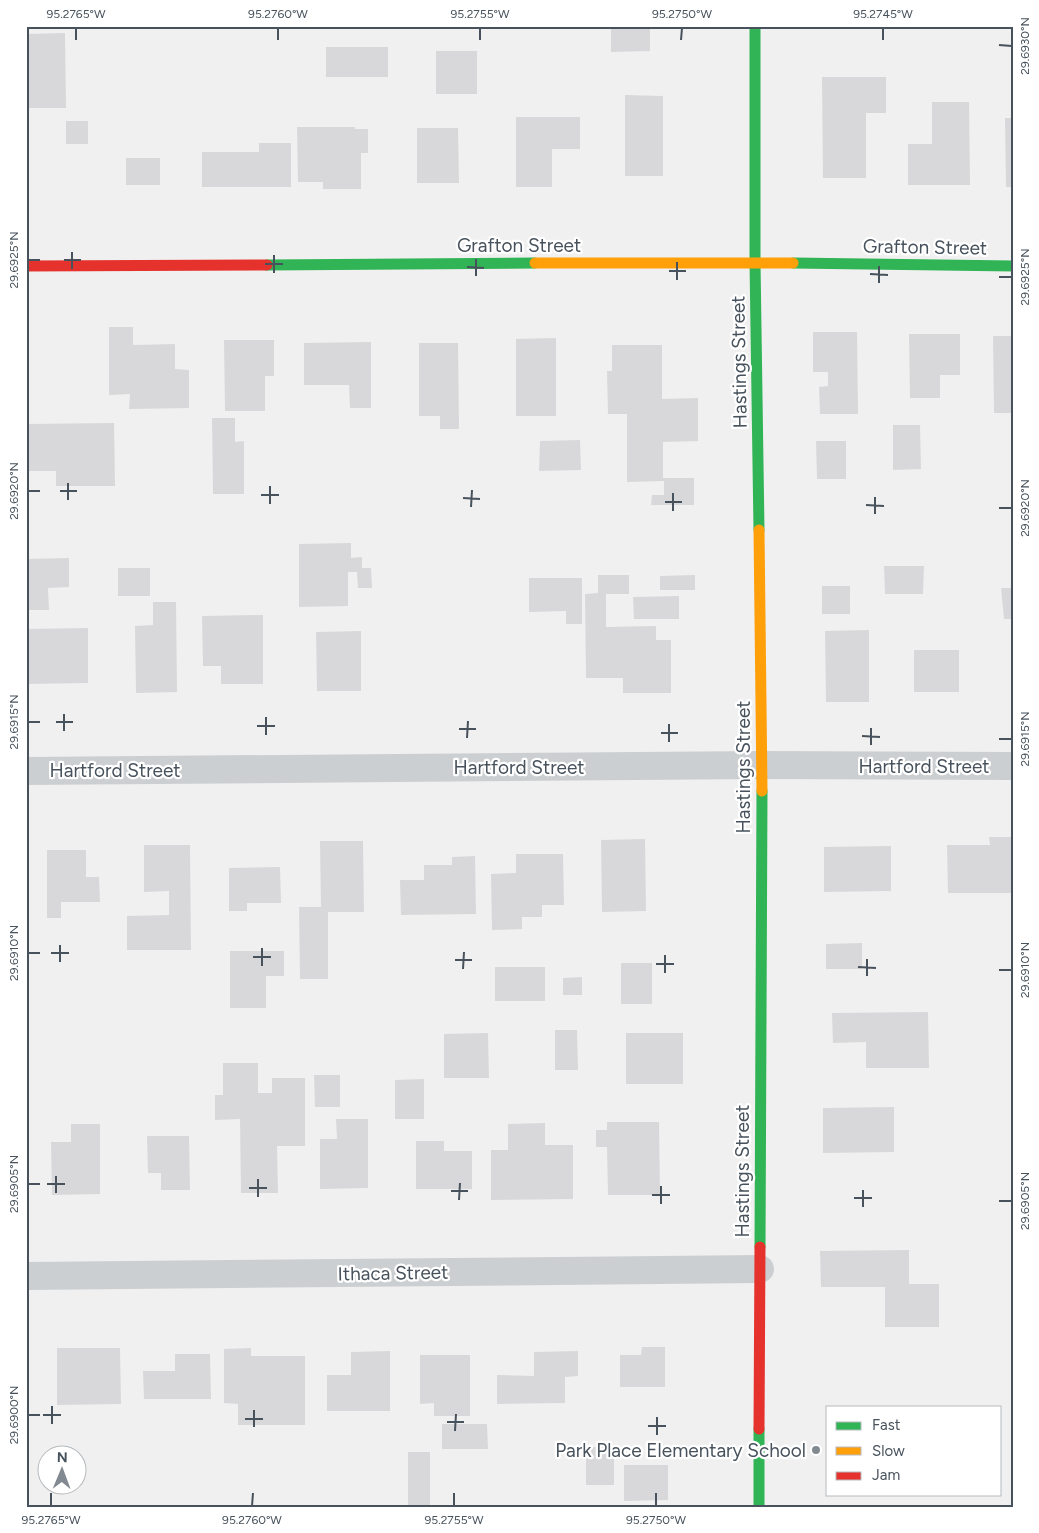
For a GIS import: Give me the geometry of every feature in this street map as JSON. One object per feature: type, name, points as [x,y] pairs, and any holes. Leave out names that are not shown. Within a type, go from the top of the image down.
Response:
[{"type":"street","name":"Hastings Street","points":[[755,26],[755,262],[762,765],[759,1507]]},
{"type":"street","name":"Grafton Street","points":[[26,266],[755,262],[1013,266]]},
{"type":"street","name":"Hartford Street","points":[[26,771],[762,765],[1013,766]]},
{"type":"street","name":"Ithaca Street","points":[[26,1276],[760,1269]]},
{"type":"building","points":[[611,26],[650,26],[650,51],[611,52]]},
{"type":"building","points":[[65,33],[66,108],[26,108],[26,34]]},
{"type":"building","points":[[326,47],[388,47],[388,77],[326,77]]},
{"type":"building","points":[[436,51],[477,51],[477,94],[436,94]]},
{"type":"building","points":[[822,77],[886,77],[886,113],[866,113],[866,178],[823,178]]},
{"type":"building","points":[[625,95],[663,96],[663,176],[625,176]]},
{"type":"building","points":[[932,102],[969,102],[970,185],[908,185],[908,144],[932,144]]},
{"type":"building","points":[[516,117],[580,117],[580,149],[552,149],[552,187],[516,187]]},
{"type":"building","points":[[1005,118],[1013,118],[1013,187],[1006,187]]},
{"type":"building","points":[[66,121],[88,121],[88,144],[66,144]]},
{"type":"building","points":[[297,127],[355,127],[355,129],[368,129],[368,153],[361,153],[361,189],[323,189],[323,182],[298,182]]},
{"type":"building","points":[[417,128],[458,128],[459,183],[417,183]]},
{"type":"building","points":[[259,143],[291,143],[291,187],[202,187],[202,152],[259,152]]},
{"type":"building","points":[[126,158],[160,158],[160,185],[126,185]]},
{"type":"building","points":[[109,327],[133,327],[133,345],[175,344],[175,369],[189,370],[189,408],[129,409],[130,394],[109,395]]},
{"type":"building","points":[[813,332],[857,332],[858,414],[820,414],[819,387],[828,386],[828,372],[813,372]]},
{"type":"building","points":[[909,334],[960,334],[960,375],[940,375],[940,398],[910,398]]},
{"type":"building","points":[[993,336],[1013,336],[1013,413],[994,413]]},
{"type":"building","points":[[556,338],[556,416],[516,416],[516,339]]},
{"type":"building","points":[[224,340],[274,340],[274,376],[265,376],[265,411],[225,411]]},
{"type":"building","points":[[371,342],[371,408],[350,408],[349,385],[304,385],[304,343]]},
{"type":"building","points":[[419,343],[458,343],[459,429],[440,429],[440,416],[419,416]]},
{"type":"building","points":[[612,345],[662,345],[662,399],[698,398],[698,441],[663,442],[663,478],[694,478],[694,505],[651,505],[652,495],[664,495],[664,481],[627,482],[627,414],[608,414],[607,371],[612,371]]},
{"type":"building","points":[[212,418],[235,418],[235,442],[244,441],[244,494],[213,494]]},
{"type":"building","points":[[114,423],[115,486],[56,486],[56,471],[28,471],[27,424]]},
{"type":"building","points":[[893,425],[920,425],[921,469],[893,470]]},
{"type":"building","points":[[580,440],[581,470],[539,471],[540,441]]},
{"type":"building","points":[[816,441],[846,441],[846,479],[817,479]]},
{"type":"building","points":[[351,543],[351,558],[362,557],[362,568],[371,568],[372,588],[358,588],[357,572],[348,572],[348,606],[299,607],[299,544]]},
{"type":"building","points":[[69,558],[69,587],[48,588],[49,610],[26,610],[26,559]]},
{"type":"building","points":[[884,566],[924,566],[923,594],[885,594]]},
{"type":"building","points":[[118,568],[150,568],[150,596],[118,596]]},
{"type":"building","points":[[598,575],[629,575],[629,594],[606,594],[606,627],[656,626],[656,640],[671,640],[671,693],[623,693],[623,678],[586,678],[585,594],[598,593]]},
{"type":"building","points":[[695,575],[695,590],[660,590],[660,576]]},
{"type":"building","points":[[529,578],[582,578],[582,624],[566,624],[566,611],[529,612]]},
{"type":"building","points":[[822,586],[850,586],[850,614],[822,614]]},
{"type":"building","points":[[1001,588],[1013,588],[1013,619],[1004,619]]},
{"type":"building","points":[[679,596],[679,619],[634,619],[633,597]]},
{"type":"building","points":[[153,602],[176,602],[177,692],[136,693],[135,626],[153,625]]},
{"type":"building","points":[[263,615],[263,684],[221,684],[221,666],[203,666],[202,616]]},
{"type":"building","points":[[88,628],[88,683],[26,684],[26,629]]},
{"type":"building","points":[[869,630],[869,702],[826,702],[825,631]]},
{"type":"building","points":[[361,631],[361,691],[317,691],[316,632]]},
{"type":"building","points":[[914,650],[959,650],[959,692],[914,692]]},
{"type":"building","points":[[989,837],[1013,837],[1013,893],[948,893],[947,845],[990,845]]},
{"type":"building","points":[[645,839],[646,911],[602,912],[601,840]]},
{"type":"building","points":[[320,841],[363,841],[364,912],[328,912],[328,979],[300,979],[299,907],[321,907]]},
{"type":"building","points":[[144,845],[190,845],[191,950],[127,950],[127,916],[169,915],[169,891],[144,892]]},
{"type":"building","points":[[891,846],[891,891],[824,892],[824,847]]},
{"type":"building","points":[[47,850],[86,850],[86,877],[99,877],[100,902],[61,902],[61,918],[47,918]]},
{"type":"building","points":[[516,854],[563,854],[564,905],[542,905],[542,917],[522,917],[522,929],[492,930],[491,874],[516,873]]},
{"type":"building","points":[[475,856],[476,914],[401,915],[400,880],[424,880],[424,865],[452,865],[452,857]]},
{"type":"building","points":[[280,867],[281,903],[247,903],[247,911],[229,911],[229,868]]},
{"type":"building","points":[[862,943],[862,969],[826,969],[826,944]]},
{"type":"building","points":[[230,951],[284,951],[284,976],[266,976],[266,1008],[230,1008]]},
{"type":"building","points":[[621,963],[652,963],[652,1004],[621,1004]]},
{"type":"building","points":[[495,967],[545,967],[545,1001],[495,1001]]},
{"type":"building","points":[[582,977],[582,995],[563,995],[563,978]]},
{"type":"building","points":[[928,1012],[929,1068],[866,1068],[866,1042],[833,1043],[832,1013]]},
{"type":"building","points":[[555,1030],[577,1030],[578,1070],[555,1070]]},
{"type":"building","points":[[488,1033],[489,1078],[444,1078],[444,1034]]},
{"type":"building","points":[[626,1033],[683,1033],[683,1084],[626,1084]]},
{"type":"building","points":[[223,1063],[258,1063],[258,1093],[272,1093],[272,1078],[305,1078],[305,1146],[277,1146],[278,1193],[241,1193],[240,1119],[215,1120],[215,1095],[223,1095]]},
{"type":"building","points":[[314,1075],[340,1075],[340,1107],[315,1107]]},
{"type":"building","points":[[424,1079],[424,1119],[395,1119],[395,1080]]},
{"type":"building","points":[[894,1107],[894,1152],[823,1153],[823,1108]]},
{"type":"building","points":[[336,1119],[368,1119],[368,1188],[320,1189],[320,1139],[337,1139]]},
{"type":"building","points":[[607,1122],[659,1122],[660,1195],[608,1195],[607,1147],[596,1147],[596,1130],[607,1130]]},
{"type":"building","points":[[545,1123],[545,1145],[573,1145],[573,1199],[491,1200],[491,1150],[508,1150],[508,1124]]},
{"type":"building","points":[[71,1124],[100,1124],[100,1194],[52,1195],[51,1142],[71,1142]]},
{"type":"building","points":[[147,1136],[189,1136],[190,1190],[161,1190],[161,1173],[148,1173]]},
{"type":"building","points":[[416,1141],[444,1141],[444,1151],[472,1151],[472,1189],[416,1189]]},
{"type":"building","points":[[909,1250],[909,1284],[939,1284],[939,1327],[885,1327],[885,1287],[821,1287],[820,1251]]},
{"type":"building","points":[[642,1347],[665,1347],[665,1387],[620,1387],[620,1355],[641,1355]]},
{"type":"building","points":[[57,1348],[120,1348],[121,1404],[57,1405]]},
{"type":"building","points":[[251,1348],[251,1356],[305,1356],[305,1425],[238,1425],[238,1404],[224,1403],[224,1349]]},
{"type":"building","points":[[390,1351],[390,1411],[327,1411],[327,1375],[351,1375],[351,1352]]},
{"type":"building","points":[[578,1351],[578,1376],[565,1377],[565,1403],[497,1404],[497,1375],[534,1376],[534,1352]]},
{"type":"building","points":[[175,1354],[210,1354],[211,1399],[144,1399],[143,1371],[175,1371]]},
{"type":"building","points":[[420,1355],[470,1355],[470,1416],[434,1416],[434,1403],[420,1404]]},
{"type":"building","points":[[442,1424],[487,1424],[488,1449],[442,1449]]},
{"type":"building","points":[[586,1447],[614,1447],[614,1485],[586,1485]]},
{"type":"building","points":[[408,1452],[430,1452],[430,1505],[408,1506]]},
{"type":"building","points":[[624,1465],[668,1465],[668,1500],[624,1501]]},
{"type":"traffic: fast","points":[[755,26],[755,262],[759,530]]},
{"type":"traffic: fast","points":[[267,265],[535,263]]},
{"type":"traffic: fast","points":[[793,263],[1013,266]]},
{"type":"traffic: fast","points":[[760,1247],[762,791]]},
{"type":"traffic: fast","points":[[759,1429],[759,1507]]},
{"type":"traffic: slow","points":[[535,263],[793,263]]},
{"type":"traffic: slow","points":[[759,530],[762,791]]},
{"type":"traffic: jam","points":[[26,266],[267,265]]},
{"type":"traffic: jam","points":[[759,1429],[760,1247]]},
{"type":"place","name":"Park Place Elementary School","points":[[816,1450]]}]
